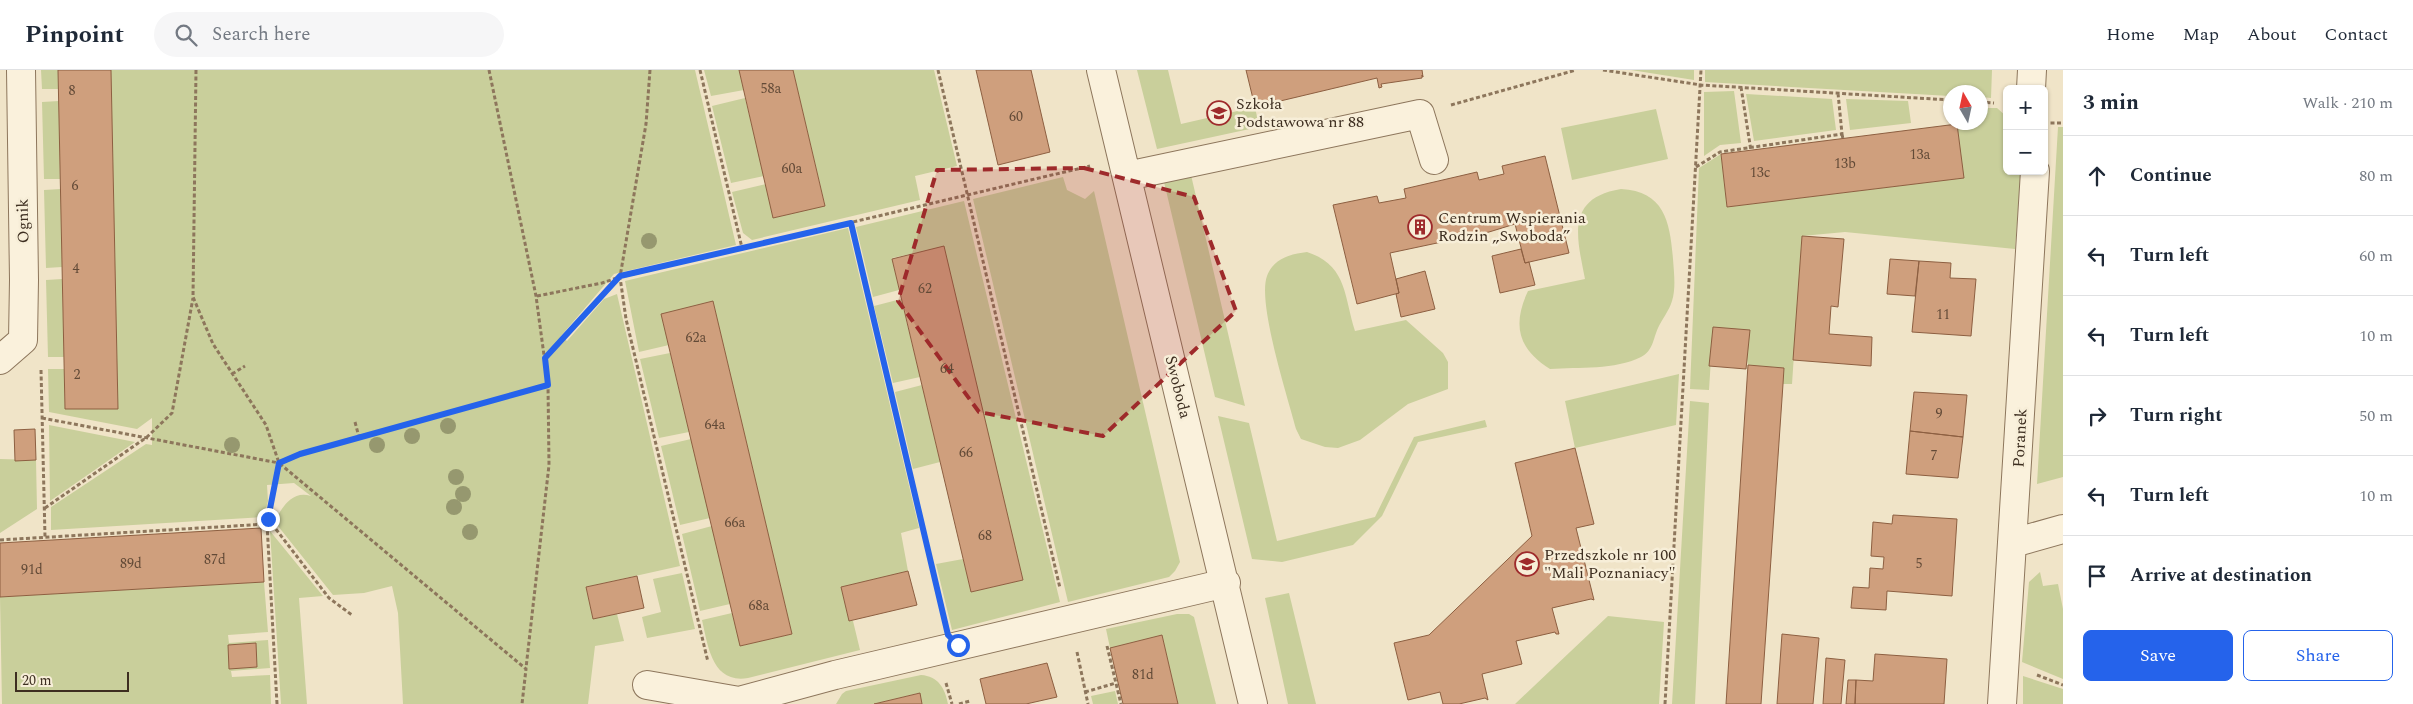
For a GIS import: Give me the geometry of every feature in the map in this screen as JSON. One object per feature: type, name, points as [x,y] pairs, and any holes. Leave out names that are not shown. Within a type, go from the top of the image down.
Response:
[{"type":"street","name":"Ognik","points":[[0,360],[4,360],[23,340],[21,70]]},
{"type":"street","name":"Swoboda","points":[[1102,70],[1226,583],[1253,704]]},
{"type":"street","points":[[2031,85],[2032,70]]},
{"type":"street","points":[[1127,176],[1420,114],[1434,160]]},
{"type":"street","name":"Poranek","points":[[2002,704],[2014,542],[2035,175]]},
{"type":"street","points":[[2014,542],[2063,529]]},
{"type":"street","points":[[647,685],[739,701],[1068,619],[1100,618],[1226,583]]},
{"type":"path","points":[[44,509],[147,438],[172,413],[193,297],[196,70]]},
{"type":"path","points":[[489,70],[536,296],[548,385],[549,465],[522,704]]},
{"type":"path","points":[[650,70],[646,124],[620,276],[626,318],[706,657],[712,669]]},
{"type":"path","points":[[700,70],[742,248]]},
{"type":"path","points":[[938,70],[1068,619]]},
{"type":"path","points":[[1420,114],[1576,70]]},
{"type":"path","points":[[1603,70],[1701,85],[1943,100]]},
{"type":"path","points":[[1665,704],[1702,70]]},
{"type":"path","points":[[1741,87],[1751,149]]},
{"type":"path","points":[[1838,93],[1843,139]]},
{"type":"path","points":[[1988,103],[1994,103]]},
{"type":"path","points":[[2048,123],[2063,124]]},
{"type":"path","points":[[1695,167],[1720,152],[1751,149],[1842,134]]},
{"type":"path","points":[[536,296],[602,283],[620,276],[1093,166]]},
{"type":"path","points":[[851,223],[948,635],[958,645]]},
{"type":"path","points":[[545,358],[620,276]]},
{"type":"path","points":[[193,297],[213,344],[266,425],[279,463],[266,524],[277,704]]},
{"type":"path","points":[[232,374],[245,366]]},
{"type":"path","points":[[279,463],[300,454],[548,385]]},
{"type":"path","points":[[42,418],[279,463],[526,669]]},
{"type":"path","points":[[355,422],[359,437]]},
{"type":"path","points":[[268,519],[329,598],[352,615]]},
{"type":"path","points":[[0,540],[266,524]]},
{"type":"path","points":[[1100,618],[1120,704]]},
{"type":"path","points":[[1088,704],[1076,654],[1083,637],[1100,618]]},
{"type":"path","points":[[1085,692],[1116,684]]},
{"type":"path","points":[[959,704],[970,702]]},
{"type":"highlighted area","points":[[1084,168],[1194,197],[1236,311],[1103,436],[979,412],[898,301],[937,170]]},
{"type":"green space","points":[[41,70],[58,70],[58,89],[42,89]]},
{"type":"green space","points":[[111,70],[695,70],[736,245],[614,274],[561,336],[567,341],[604,299],[617,294],[680,566],[586,587],[593,619],[617,614],[624,641],[595,646],[588,704],[403,704],[398,613],[392,586],[364,593],[333,595],[274,521],[285,505],[293,498],[298,495],[311,496],[294,483],[267,485],[268,501],[264,517],[51,530],[51,507],[146,444],[152,445],[152,418],[137,429],[49,412],[48,369],[64,369],[65,409],[118,409]]},
{"type":"green space","points":[[704,70],[739,70],[744,90],[711,96]]},
{"type":"green space","points":[[793,70],[934,70],[957,166],[915,176],[920,200],[752,240],[743,233],[732,192],[766,184],[774,218],[825,205]]},
{"type":"green space","points":[[1137,70],[1168,70],[1181,124],[1255,107],[1259,127],[1157,149]]},
{"type":"green space","points":[[1631,70],[1694,70],[1694,80]]},
{"type":"green space","points":[[1705,70],[1992,70],[1991,98],[1988,98],[1988,85],[1943,85],[1943,96],[1705,82]]},
{"type":"green space","points":[[1734,91],[1741,143],[1720,145],[1704,156],[1704,92]]},
{"type":"green space","points":[[1746,94],[1832,99],[1836,130],[1754,141]]},
{"type":"green space","points":[[745,98],[764,176],[731,183],[712,106]]},
{"type":"green space","points":[[1846,99],[1908,101],[1911,123],[1850,130]]},
{"type":"green space","points":[[59,101],[60,179],[44,179],[42,102]]},
{"type":"green space","points":[[1988,108],[1997,108],[2003,113],[2003,175],[2021,175],[2015,249],[1845,232],[1802,236],[1792,384],[1783,384],[1784,368],[1748,365],[1747,360],[1713,327],[1709,390],[1690,389],[1699,168],[1721,154],[1727,207],[1963,178],[1958,130],[1988,130]]},
{"type":"green space","points":[[1656,109],[1668,159],[1572,180],[1561,128]]},
{"type":"green space","points":[[2058,127],[2063,127],[2063,477],[2037,484]]},
{"type":"green space","points":[[1191,175],[1245,406],[1215,397],[1164,182]]},
{"type":"green space","points":[[1063,177],[1067,190],[1085,199],[1094,191],[1180,562],[1169,577],[1068,602],[973,199]]},
{"type":"green space","points":[[61,189],[62,267],[46,268],[44,190]]},
{"type":"green space","points":[[1621,189],[1636,191],[1647,196],[1656,203],[1667,222],[1672,246],[1674,275],[1674,291],[1671,305],[1658,328],[1650,348],[1641,357],[1608,366],[1550,369],[1531,353],[1521,335],[1519,325],[1523,303],[1528,291],[1585,279],[1578,235],[1579,222],[1583,211],[1591,201],[1603,194]]},
{"type":"green space","points":[[964,201],[1060,602],[952,630],[936,564],[963,559],[971,592],[1023,580],[943,247],[892,258],[899,290],[873,297],[856,227]]},
{"type":"green space","points":[[848,228],[919,528],[901,533],[908,571],[841,587],[849,621],[853,621],[860,650],[748,678],[736,678],[726,675],[714,661],[702,620],[732,613],[741,646],[792,634],[713,301],[661,314],[669,345],[639,352],[625,281]]},
{"type":"green space","points":[[1307,252],[1330,265],[1337,273],[1346,294],[1355,331],[1406,320],[1443,353],[1448,362],[1448,389],[1408,404],[1360,440],[1338,448],[1325,447],[1301,439],[1296,429],[1281,374],[1266,307],[1265,289],[1267,276],[1273,265],[1283,258]]},
{"type":"green space","points":[[62,279],[64,357],[48,357],[46,280]]},
{"type":"green space","points":[[901,299],[920,377],[893,383],[874,306]]},
{"type":"green space","points":[[670,353],[689,432],[659,438],[640,359]]},
{"type":"green space","points":[[1679,374],[1676,425],[1575,448],[1565,401]]},
{"type":"green space","points":[[922,385],[940,462],[913,469],[895,392]]},
{"type":"green space","points":[[1690,401],[1709,403],[1695,704],[1672,704]]},
{"type":"green space","points":[[1218,416],[1249,423],[1277,541],[1375,517],[1414,437],[1485,420],[1487,427],[1418,442],[1382,516],[1353,545],[1282,562],[1252,559]]},
{"type":"green space","points":[[49,425],[135,442],[50,501]]},
{"type":"green space","points":[[691,439],[710,518],[680,525],[661,446]]},
{"type":"green space","points":[[0,459],[36,460],[37,509],[0,533]]},
{"type":"green space","points":[[712,526],[730,604],[700,611],[682,534]]},
{"type":"green space","points":[[270,531],[323,596],[299,598],[307,704],[281,704]]},
{"type":"green space","points":[[2040,572],[2043,586],[2058,584],[2063,609],[2063,679],[2022,662],[2029,582]]},
{"type":"green space","points":[[682,573],[695,629],[647,638],[642,617],[661,612],[653,579]]},
{"type":"green space","points":[[264,582],[268,632],[228,635],[229,643],[268,640],[270,668],[231,671],[232,677],[270,675],[271,704],[2,704],[0,597]]},
{"type":"green space","points":[[1289,593],[1316,704],[1288,704],[1265,598]]},
{"type":"green space","points":[[1177,614],[1189,614],[1194,617],[1216,704],[1178,704],[1162,635],[1110,648],[1106,629]]},
{"type":"green space","points":[[1608,616],[1664,622],[1659,704],[1515,704]]},
{"type":"green space","points":[[921,675],[932,678],[940,684],[948,704],[922,704],[919,693],[874,704],[836,704],[846,691]]},
{"type":"green space","points":[[2023,676],[2063,689],[2063,704],[2023,704]]},
{"type":"green space","points":[[1115,691],[1118,704],[1093,704],[1091,696]]},
{"type":"building","points":[[58,70],[111,70],[118,409],[65,409]]},
{"type":"building","points":[[739,70],[793,70],[825,206],[773,218]]},
{"type":"building","points":[[976,70],[1031,70],[1050,152],[998,165]]},
{"type":"building","points":[[1246,70],[1422,70],[1423,77],[1422,75],[1422,78],[1381,84],[1382,87],[1379,88],[1377,78],[1255,107]]},
{"type":"building","points":[[1943,126],[1943,130],[1958,130],[1964,178],[1727,207],[1721,154]]},
{"type":"building","name":"Centrum Wspierania Rodzin „Swoboda”","points":[[1545,156],[1569,253],[1525,263],[1515,224],[1489,232],[1390,253],[1399,293],[1357,304],[1333,205],[1377,196],[1379,203],[1406,198],[1404,189],[1477,172],[1479,180],[1504,174],[1502,166]]},
{"type":"building","points":[[1802,236],[1844,239],[1838,307],[1831,306],[1829,334],[1872,337],[1871,366],[1793,360]]},
{"type":"building","points":[[944,246],[1023,580],[971,592],[892,259]]},
{"type":"building","points":[[1521,249],[1525,263],[1529,262],[1535,285],[1500,293],[1492,256]]},
{"type":"building","points":[[1890,259],[1919,261],[1915,296],[1887,294]]},
{"type":"building","points":[[1919,261],[1951,263],[1950,278],[1976,279],[1971,336],[1912,332]]},
{"type":"building","points":[[1425,271],[1435,309],[1401,317],[1396,294],[1399,293],[1396,279]]},
{"type":"building","points":[[713,301],[792,634],[740,646],[661,314]]},
{"type":"building","points":[[1713,327],[1750,330],[1746,369],[1709,366]]},
{"type":"building","points":[[1748,365],[1784,368],[1783,384],[1761,704],[1726,704]]},
{"type":"building","points":[[1914,392],[1967,395],[1963,437],[1910,431]]},
{"type":"building","points":[[35,429],[36,460],[15,461],[14,430]]},
{"type":"building","points":[[1910,431],[1963,437],[1958,478],[1906,474]]},
{"type":"building","points":[[1575,448],[1594,524],[1576,528],[1594,600],[1591,599],[1552,608],[1559,634],[1555,632],[1516,641],[1522,664],[1482,674],[1488,700],[1485,698],[1459,704],[1443,704],[1440,692],[1408,700],[1394,643],[1429,635],[1532,536],[1515,463]]},
{"type":"building","points":[[1893,515],[1957,519],[1952,596],[1887,591],[1886,610],[1851,608],[1853,587],[1869,588],[1870,568],[1883,569],[1884,557],[1871,556],[1873,522],[1892,524]]},
{"type":"building","points":[[261,528],[264,582],[0,597],[0,543]]},
{"type":"building","points":[[908,571],[917,605],[849,621],[841,587]]},
{"type":"building","points":[[637,576],[644,608],[593,619],[586,587]]},
{"type":"building","points":[[1782,634],[1819,638],[1813,704],[1777,704]]},
{"type":"building","points":[[1162,635],[1178,704],[1123,704],[1110,648]]},
{"type":"building","points":[[256,643],[257,667],[229,669],[228,645]]},
{"type":"building","points":[[1875,654],[1947,659],[1944,704],[1855,704],[1856,680],[1873,681]]},
{"type":"building","points":[[1826,658],[1845,660],[1841,704],[1823,704]]},
{"type":"building","points":[[1047,663],[1057,697],[1026,704],[986,704],[980,679]]},
{"type":"building","points":[[1848,680],[1856,680],[1855,704],[1846,704]]},
{"type":"building","points":[[920,693],[922,704],[874,704]]},
{"type":"place","name":"Szkoła Podstawowa nr 88","points":[[1219,113]]},
{"type":"place","name":"Centrum Wspierania Rodzin „Swoboda”","points":[[1420,227]]},
{"type":"place","name":"Przedszkole nr 100 \"Mali Poznaniacy\"","points":[[1527,564]]},
{"type":"route","points":[[268,519],[279,463],[300,454],[548,385],[545,358],[620,276],[851,223],[948,635],[958,645]]}]
